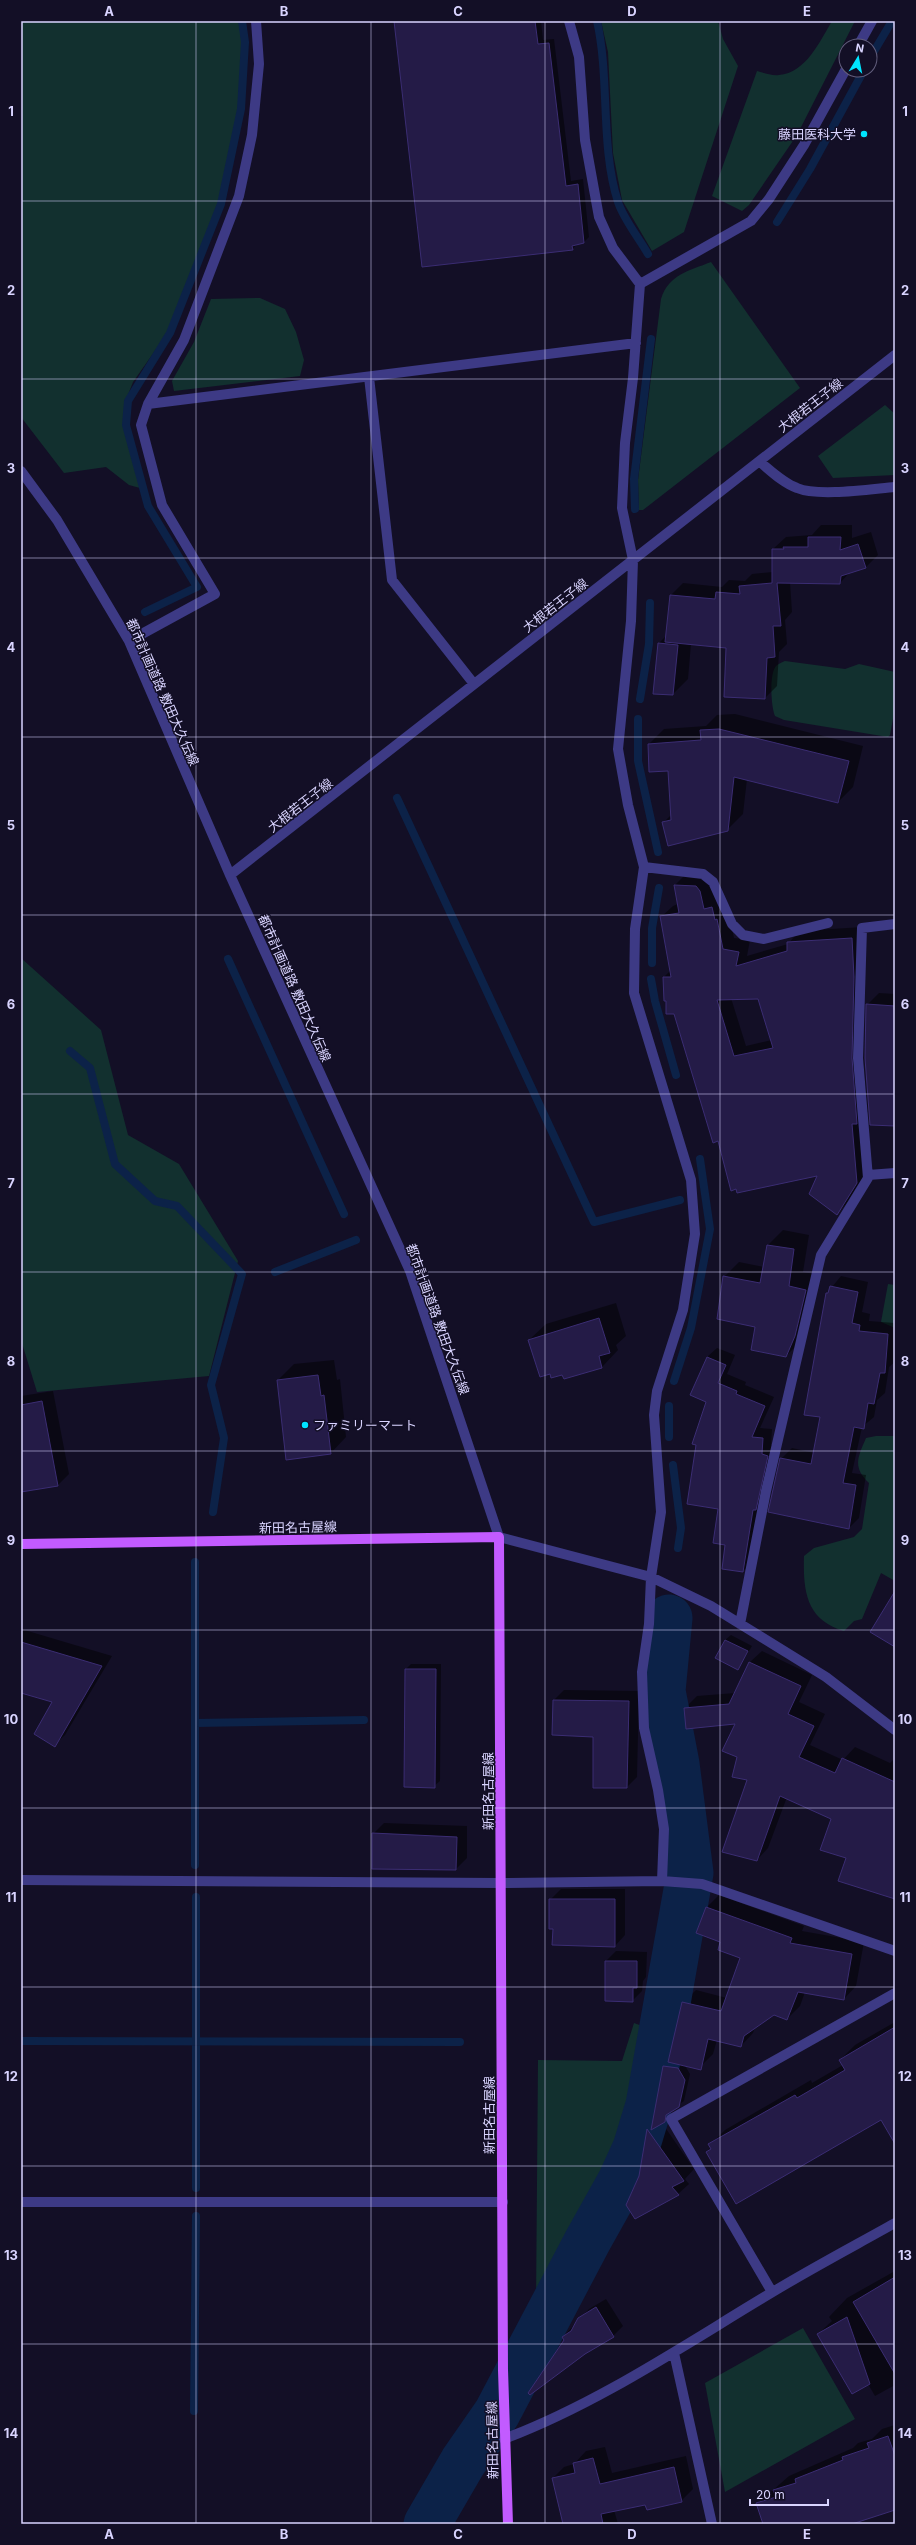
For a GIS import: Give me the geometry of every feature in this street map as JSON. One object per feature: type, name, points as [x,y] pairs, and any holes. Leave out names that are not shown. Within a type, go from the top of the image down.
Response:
[{"type":"main road","name":"新田名古屋線","points":[[21,1544],[499,1537],[503,2370],[504,2439],[508,2524]]},
{"type":"street","points":[[129,641],[215,594],[162,505],[141,425],[148,404],[184,340],[239,196],[252,135],[259,64],[256,21]]},
{"type":"street","points":[[568,21],[579,57],[585,140],[599,217],[612,248],[640,284],[636,343],[624,444],[622,508],[633,560],[631,621],[618,749],[628,805],[644,867],[634,929],[634,993],[692,1180],[695,1234],[682,1310],[657,1391],[654,1415],[661,1512],[651,1577],[649,1624],[642,1672],[644,1728],[658,1790],[664,1829],[667,1881]]},
{"type":"street","points":[[862,38],[872,21]]},
{"type":"street","points":[[640,284],[751,221],[769,199],[804,145],[841,78]]},
{"type":"street","points":[[148,404],[636,343]]},
{"type":"street","name":"大根若王子線","points":[[230,876],[895,355]]},
{"type":"street","points":[[369,377],[392,580],[474,684]]},
{"type":"street","points":[[760,462],[788,484],[798,489],[814,492],[895,487]]},
{"type":"street","name":"都市計画道路 敷田大久伝線","points":[[21,471],[57,520],[129,641],[230,876],[410,1271],[499,1537]]},
{"type":"street","points":[[644,867],[703,874],[713,882],[732,924],[743,935],[764,939],[828,923]]},
{"type":"street","points":[[740,1624],[766,1491],[822,1255],[868,1175],[858,1058],[862,928],[895,924]]},
{"type":"street","points":[[868,1175],[895,1174]]},
{"type":"street","points":[[499,1537],[651,1577],[711,1606],[826,1677],[895,1730]]},
{"type":"street","points":[[21,1880],[501,1883],[667,1881],[702,1884],[895,1951]]},
{"type":"street","points":[[772,2292],[671,2119],[895,1993]]},
{"type":"street","points":[[21,2202],[503,2202]]},
{"type":"street","points":[[504,2439],[548,2422],[674,2353],[772,2292],[895,2223]]},
{"type":"street","points":[[674,2353],[712,2524]]},
{"type":"green space","points":[[21,21],[239,21],[242,40],[238,107],[219,203],[169,331],[133,382],[126,400],[123,424],[140,488],[129,485],[106,467],[64,473],[21,417]]},
{"type":"green space","points":[[601,21],[718,21],[723,39],[738,66],[684,232],[652,251],[622,200],[613,153],[608,52]]},
{"type":"green space","points":[[832,21],[855,21],[846,38],[838,38],[838,54],[797,135],[749,205],[742,211],[712,196],[757,71],[776,75],[789,73],[797,69],[811,55]]},
{"type":"green space","points":[[711,262],[800,388],[643,510],[639,510],[638,480],[661,299],[669,284],[681,274]]},
{"type":"green space","points":[[260,298],[285,309],[296,332],[304,360],[300,376],[174,391],[172,381],[194,342],[211,299]]},
{"type":"green space","points":[[885,405],[895,414],[895,475],[833,478],[818,456]]},
{"type":"green space","points":[[785,661],[845,669],[859,664],[895,672],[895,708],[890,735],[888,737],[784,720],[775,716],[772,698],[772,676],[776,666]]},
{"type":"green space","points":[[21,958],[101,1030],[128,1135],[179,1164],[238,1261],[209,1376],[37,1392],[21,1340]]},
{"type":"green space","points":[[888,1284],[895,1285],[895,1328],[881,1322]]},
{"type":"green space","points":[[876,1436],[895,1436],[895,1581],[881,1573],[862,1619],[854,1621],[844,1631],[831,1626],[814,1612],[809,1602],[804,1581],[804,1556],[814,1548],[854,1537],[862,1529],[869,1483],[860,1472],[858,1462],[866,1438]]},
{"type":"green space","points":[[634,2023],[650,2029],[628,2134],[614,2167],[546,2297],[536,2304],[538,2060],[622,2061]]},
{"type":"green space","points":[[803,2328],[855,2419],[725,2492],[705,2383]]},
{"type":"building","points":[[394,21],[535,21],[538,44],[549,43],[566,186],[578,184],[584,243],[572,246],[573,250],[422,267]]},
{"type":"building","points":[[808,537],[841,537],[840,550],[858,544],[866,568],[841,576],[840,584],[777,583],[781,626],[773,626],[775,657],[767,658],[765,699],[724,697],[726,648],[665,642],[670,595],[715,599],[716,592],[740,594],[739,586],[772,583],[772,549],[784,549],[783,547],[808,547]]},
{"type":"building","points":[[658,643],[678,645],[673,695],[653,694]]},
{"type":"building","points":[[719,729],[849,761],[838,803],[734,777],[728,831],[668,846],[662,822],[671,820],[668,771],[649,772],[648,744],[701,740],[700,730]]},
{"type":"building","points":[[674,885],[696,886],[700,891],[704,909],[712,907],[715,920],[717,919],[723,949],[739,952],[736,966],[787,951],[787,942],[852,938],[854,977],[852,1058],[857,1124],[852,1124],[857,1183],[837,1215],[809,1194],[817,1176],[737,1193],[736,1189],[731,1191],[718,1141],[713,1143],[674,1014],[666,1014],[663,977],[671,977],[660,916],[679,913]],"holes":[[[758,999],[773,1048],[734,1056],[717,1000]]]},
{"type":"building","points":[[866,1004],[895,1006],[895,1126],[870,1125],[865,1058]]},
{"type":"building","points":[[767,1245],[794,1249],[789,1286],[806,1290],[795,1336],[786,1357],[751,1350],[755,1327],[717,1319],[723,1276],[760,1283]]},
{"type":"building","points":[[830,1286],[858,1292],[852,1323],[860,1325],[859,1331],[888,1334],[885,1373],[880,1373],[874,1404],[868,1403],[864,1429],[854,1427],[843,1483],[856,1485],[849,1529],[768,1512],[780,1458],[811,1464],[820,1417],[804,1415],[826,1293],[828,1293]]},
{"type":"building","points":[[599,1318],[610,1353],[599,1356],[602,1368],[564,1379],[562,1375],[551,1378],[550,1374],[540,1377],[528,1340]]},
{"type":"building","points":[[707,1357],[726,1365],[718,1383],[737,1391],[736,1394],[765,1406],[752,1437],[763,1438],[762,1454],[768,1456],[756,1510],[753,1510],[743,1572],[722,1569],[725,1545],[713,1543],[718,1509],[687,1504],[696,1445],[692,1444],[706,1402],[690,1395]]},
{"type":"building","name":"ファミリーマート","points":[[318,1375],[321,1396],[324,1395],[331,1454],[286,1460],[277,1380]]},
{"type":"building","points":[[42,1401],[58,1486],[21,1492],[21,1405]]},
{"type":"building","points":[[895,1591],[895,1647],[870,1632]]},
{"type":"building","points":[[725,1640],[748,1651],[738,1670],[715,1658]]},
{"type":"building","points":[[21,1642],[102,1666],[55,1747],[34,1734],[52,1702],[21,1693]]},
{"type":"building","points":[[749,1662],[801,1686],[788,1714],[814,1726],[799,1757],[835,1773],[842,1758],[895,1782],[895,1899],[838,1881],[846,1858],[820,1850],[831,1819],[780,1796],[757,1861],[722,1852],[747,1780],[732,1777],[737,1757],[722,1751],[735,1724],[686,1729],[684,1708],[729,1704]]},
{"type":"building","points":[[405,1669],[436,1669],[435,1788],[404,1787]]},
{"type":"building","points":[[553,1700],[629,1701],[627,1788],[593,1788],[593,1737],[552,1735]]},
{"type":"building","points":[[372,1833],[457,1837],[456,1870],[372,1869]]},
{"type":"building","points":[[549,1899],[615,1899],[615,1947],[552,1945],[553,1929],[549,1929]]},
{"type":"building","points":[[706,1907],[792,1938],[790,1943],[852,1954],[844,2000],[798,1992],[787,2020],[774,2015],[744,2036],[741,2047],[708,2039],[701,2070],[668,2062],[682,2002],[721,2011],[740,1958],[718,1950],[720,1942],[696,1933]]},
{"type":"building","points":[[605,1961],[637,1961],[637,1988],[633,1988],[633,2002],[605,2001]]},
{"type":"building","points":[[895,2027],[895,2144],[881,2120],[736,2204],[706,2152],[711,2149],[708,2144],[795,2095],[797,2098],[845,2070],[839,2060]]},
{"type":"building","points":[[663,2066],[678,2068],[685,2080],[679,2107],[666,2115],[665,2122],[651,2130]]},
{"type":"building","points":[[647,2129],[684,2181],[672,2187],[679,2195],[635,2219],[626,2205],[639,2176]]},
{"type":"building","points":[[895,2277],[895,2374],[853,2302]]},
{"type":"building","points":[[596,2307],[614,2337],[585,2354],[530,2395],[528,2393],[564,2340],[562,2337],[571,2331],[578,2318]]},
{"type":"building","points":[[847,2317],[870,2384],[852,2394],[817,2334]]},
{"type":"building","points":[[888,2436],[895,2456],[895,2510],[852,2524],[763,2524],[756,2503],[776,2497],[773,2490],[796,2483],[795,2479],[843,2460],[842,2457],[869,2448],[867,2443]]},
{"type":"building","points":[[593,2458],[600,2484],[674,2467],[682,2502],[647,2510],[645,2505],[601,2514],[603,2524],[563,2524],[552,2478],[575,2473],[573,2463]]},
{"type":"waterway","points":[[145,612],[197,587],[148,506],[126,425],[128,401],[170,333],[221,204],[241,109],[245,42],[242,21]]},
{"type":"waterway","points":[[597,21],[601,43],[607,135],[612,181],[621,209],[648,254]]},
{"type":"waterway","points":[[878,45],[892,21]]},
{"type":"waterway","points":[[777,222],[810,169],[860,78]]},
{"type":"waterway","points":[[635,509],[634,479],[651,339]]},
{"type":"waterway","points":[[640,699],[649,644],[650,603]]},
{"type":"waterway","points":[[638,719],[638,761],[658,852]]},
{"type":"waterway","points":[[397,798],[594,1222],[680,1200]]},
{"type":"waterway","points":[[652,963],[652,928],[659,888]]},
{"type":"waterway","points":[[228,959],[344,1214]]},
{"type":"waterway","points":[[651,979],[655,1001],[676,1075]]},
{"type":"waterway","points":[[70,1051],[90,1068],[115,1164],[155,1201],[177,1206],[242,1274],[211,1385],[224,1438],[213,1512]]},
{"type":"waterway","points":[[674,1381],[691,1328],[710,1229],[700,1159]]},
{"type":"waterway","points":[[275,1272],[356,1240]]},
{"type":"waterway","points":[[669,1406],[669,1437]]},
{"type":"waterway","points":[[673,1465],[681,1528],[678,1548]]},
{"type":"waterway","points":[[195,1562],[195,1865]]},
{"type":"waterway","points":[[427,2524],[463,2462],[497,2413],[588,2240],[621,2181],[636,2148],[649,2105],[690,1873],[676,1764],[662,1691],[669,1618]]},
{"type":"waterway","points":[[195,1723],[364,1720]]},
{"type":"waterway","points":[[196,1897],[196,2188]]},
{"type":"waterway","points":[[21,2041],[460,2042]]},
{"type":"waterway","points":[[194,2411],[196,2216]]},
{"type":"place","name":"藤田医科大学","points":[[864,134]]},
{"type":"place","name":"ファミリーマート","points":[[305,1425]]}]
